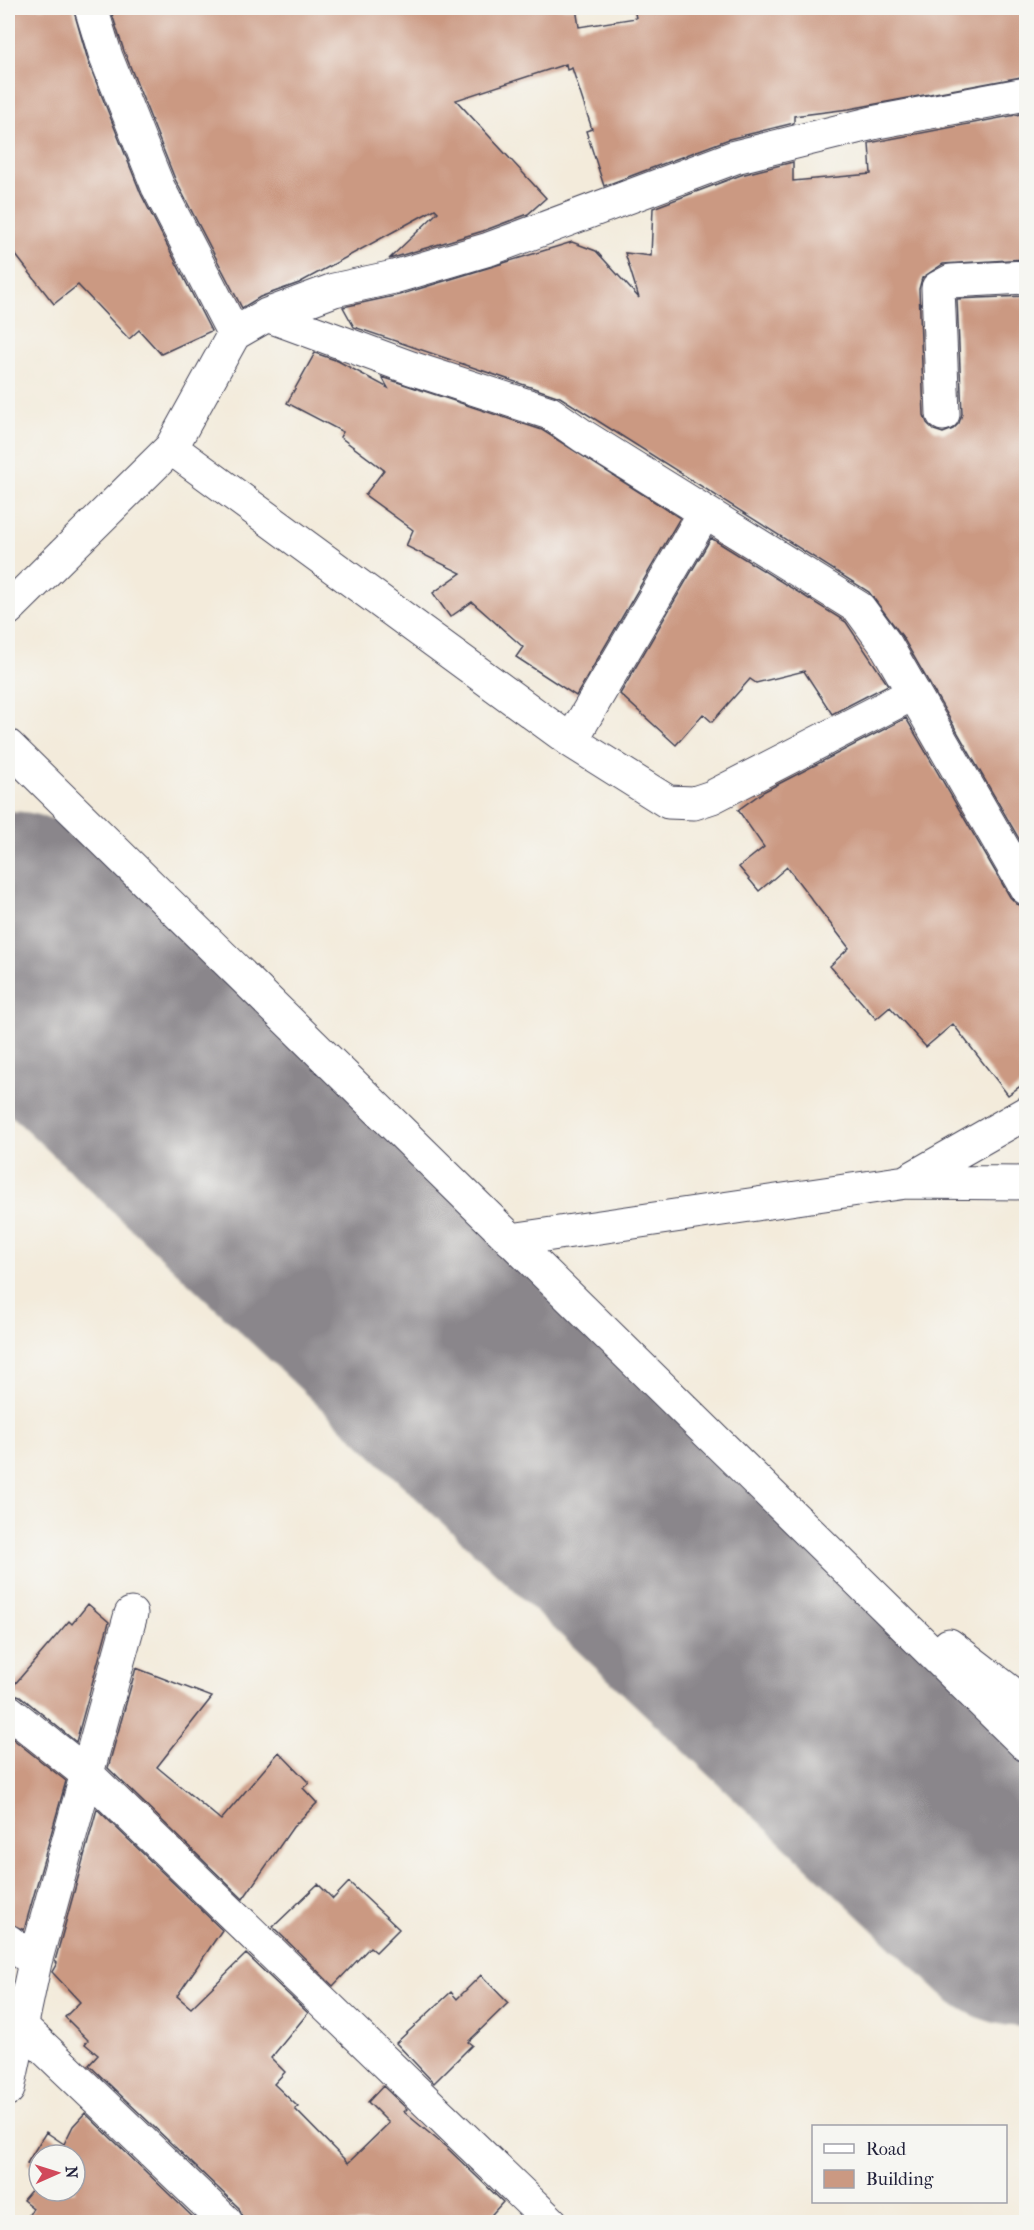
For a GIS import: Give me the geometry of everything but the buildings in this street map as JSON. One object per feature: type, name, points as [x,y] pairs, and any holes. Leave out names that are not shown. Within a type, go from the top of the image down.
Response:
[{"type":"street","points":[[91,8],[106,57],[158,187],[234,334]]},
{"type":"street","points":[[8,609],[171,448],[234,334],[267,315],[334,290],[394,277],[489,249],[735,157],[877,122],[1026,94]]},
{"type":"street","points":[[943,414],[938,288],[951,281],[1026,277]]},
{"type":"street","points":[[267,315],[411,368],[550,413],[859,608],[873,623],[1026,888]]},
{"type":"street","points":[[171,448],[571,741],[668,802],[694,803],[712,797],[914,693]]},
{"type":"street","points":[[571,741],[705,512]]},
{"type":"street","points":[[8,746],[1026,1745]]},
{"type":"street","points":[[906,1182],[1026,1113]]},
{"type":"street","points":[[511,1240],[906,1182],[1026,1183]]},
{"type":"street","points":[[841,1563],[1026,1704]]},
{"type":"street","points":[[8,2089],[35,1962],[131,1614]]},
{"type":"street","points":[[8,1711],[87,1774],[551,2223]]},
{"type":"street","points":[[8,1941],[35,1962]]},
{"type":"street","points":[[20,2024],[226,2223]]},
{"type":"runway","points":[[8,938],[1026,1900]]}]
